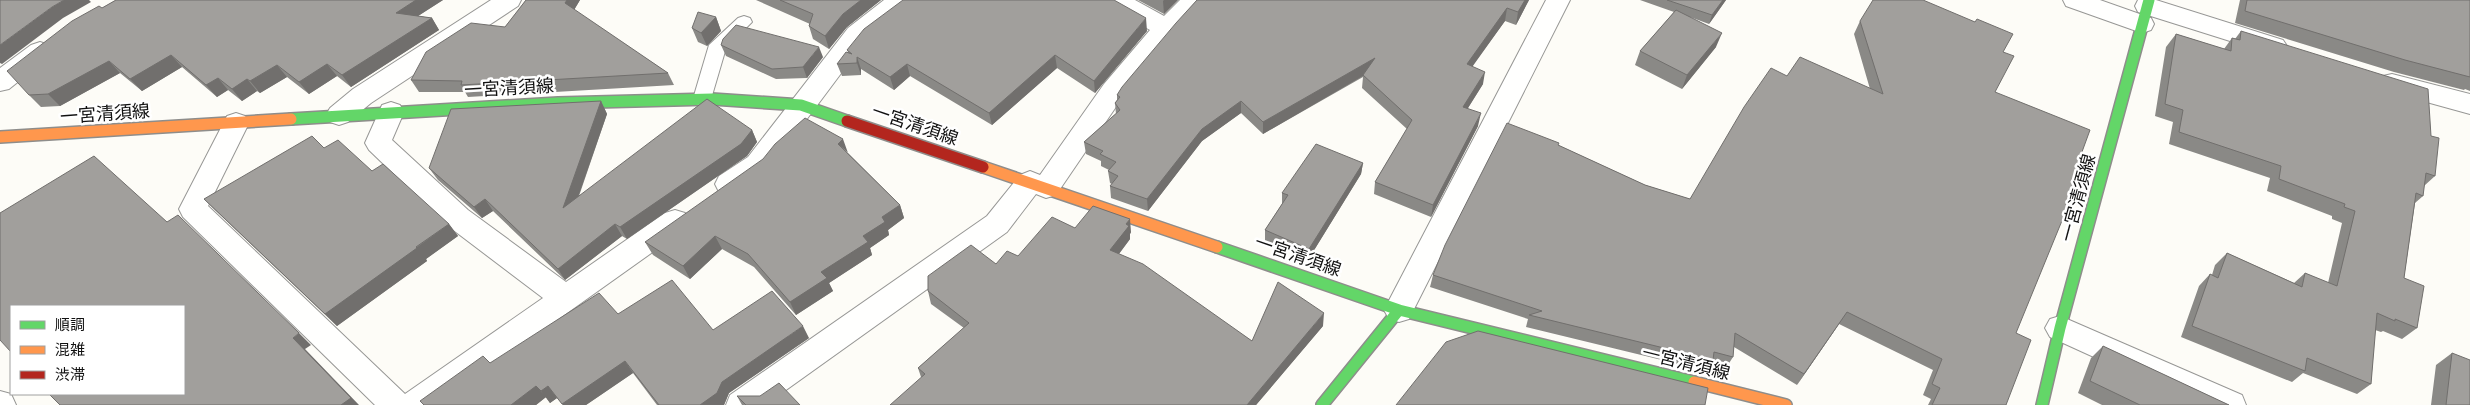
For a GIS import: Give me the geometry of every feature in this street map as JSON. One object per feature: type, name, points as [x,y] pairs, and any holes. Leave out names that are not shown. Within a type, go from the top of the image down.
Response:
[{"type":"main road","name":"一宮清須線","points":[[2042,405],[2060,328],[2146,10]]},
{"type":"main road","name":"一宮清須線","points":[[0,137],[558,102],[702,99],[801,105],[1038,184],[1399,310],[1786,405]]},
{"type":"main road","points":[[1322,405],[1399,310]]},
{"type":"street","points":[[339,115],[362,96],[508,0]]},
{"type":"street","points":[[414,405],[758,164],[801,105],[857,34],[900,0]]},
{"type":"street","points":[[1116,0],[1166,28]]},
{"type":"street","points":[[741,405],[997,224],[1038,184],[1166,28],[1195,0]]},
{"type":"street","points":[[1399,310],[1558,0]]},
{"type":"street","points":[[2074,0],[2146,10],[2298,54]]},
{"type":"street","points":[[0,82],[59,37]]},
{"type":"street","points":[[2373,77],[2470,104]]},
{"type":"street","points":[[391,112],[378,143],[458,218],[565,298]]},
{"type":"street","points":[[236,123],[193,209],[396,405]]},
{"type":"street","points":[[2060,328],[2231,405]]},
{"type":"lane","points":[[702,99],[718,45],[744,22]]},
{"type":"building","points":[[0,0],[64,0],[0,45]]},
{"type":"building","points":[[116,0],[416,0],[396,13],[432,18],[342,75],[327,64],[299,82],[277,65],[250,81],[247,79],[232,89],[218,78],[206,85],[171,55],[130,79],[109,61],[48,94],[29,95],[7,71],[72,21],[99,6],[102,8]]},
{"type":"building","points":[[526,0],[567,0],[565,3],[668,73],[461,85],[462,81],[411,80],[426,52],[471,23],[505,27]]},
{"type":"building","points":[[780,0],[861,0],[843,14],[825,36],[809,26],[813,14]]},
{"type":"building","points":[[903,0],[1114,0],[1146,18],[1094,81],[1055,55],[989,113],[907,64],[890,77],[857,57],[857,63],[837,64],[846,52],[852,54],[847,50],[864,29]]},
{"type":"building","points":[[1197,0],[1525,0],[1518,12],[1507,8],[1467,64],[1485,72],[1463,107],[1481,113],[1433,205],[1375,182],[1412,120],[1363,75],[1375,58],[1263,122],[1241,101],[1202,129],[1147,199],[1110,186],[1118,176],[1108,171],[1116,162],[1100,154],[1103,151],[1084,142],[1120,110],[1115,103],[1120,97],[1117,95],[1122,87]]},
{"type":"building","points":[[1667,0],[1723,0],[1712,15]]},
{"type":"building","points":[[1873,0],[1923,0],[1975,22],[1977,19],[2013,34],[2003,52],[2014,56],[1995,92],[2090,130],[2075,171],[2078,172],[2066,205],[2068,206],[2016,333],[2031,340],[2006,405],[1932,405],[1940,388],[1932,384],[1942,359],[1847,312],[1804,374],[1735,333],[1733,357],[1714,352],[1713,360],[1529,315],[1542,311],[1433,275],[1445,245],[1507,123],[1559,143],[1558,145],[1645,185],[1690,199],[1744,107],[1771,68],[1787,76],[1800,57],[1883,94],[1860,21]]},
{"type":"building","points":[[2247,0],[2470,0],[2470,77],[2405,60],[2245,11]]},
{"type":"building","points":[[1676,10],[1722,33],[1687,75],[1640,51]]},
{"type":"building","points":[[698,12],[716,17],[701,33],[692,28]]},
{"type":"building","points":[[736,25],[819,47],[803,67],[772,69],[721,45],[723,39]]},
{"type":"building","points":[[2241,31],[2428,89],[2431,136],[2439,138],[2435,176],[2426,173],[2423,196],[2416,193],[2404,278],[2424,286],[2417,328],[2377,313],[2371,384],[2307,358],[2305,371],[2192,326],[2210,274],[2218,278],[2227,253],[2302,287],[2305,273],[2337,286],[2355,211],[2344,207],[2345,204],[2279,179],[2281,166],[2179,132],[2183,110],[2165,104],[2176,34],[2231,51],[2232,38],[2240,40]]},
{"type":"building","points":[[707,99],[752,130],[741,144],[620,227],[615,224],[558,269],[485,199],[474,207],[429,168],[451,109],[601,101],[563,208]]},
{"type":"building","points":[[805,118],[843,139],[838,144],[900,205],[882,217],[885,222],[863,236],[868,242],[821,272],[827,278],[790,302],[748,254],[715,236],[683,266],[645,242],[763,159],[775,144]]},
{"type":"building","points":[[312,136],[324,148],[338,140],[372,171],[383,164],[449,224],[325,314],[204,199]]},
{"type":"building","points":[[1316,144],[1363,163],[1309,249],[1265,230],[1288,195],[1282,193]]},
{"type":"building","points":[[94,156],[167,222],[178,215],[299,333],[293,338],[351,398],[341,405],[60,405],[50,395],[185,395],[185,305],[10,305],[10,351],[0,340],[0,213]]},
{"type":"building","points":[[1093,206],[1130,219],[1126,224],[1129,226],[1110,250],[1143,264],[1252,341],[1278,282],[1324,313],[1247,405],[890,405],[925,374],[918,368],[969,323],[928,291],[928,276],[971,245],[996,264],[1007,251],[1018,256],[1052,217],[1075,228]]},
{"type":"building","points":[[672,280],[713,330],[772,291],[803,326],[722,382],[717,393],[700,405],[659,405],[625,361],[562,404],[548,386],[541,391],[536,386],[511,405],[424,405],[420,401],[483,356],[490,363],[599,293],[618,314]]},
{"type":"building","points":[[1478,331],[1708,388],[1705,405],[1396,405],[1446,342]]},
{"type":"building","points":[[2103,346],[2229,405],[2140,405],[2090,381]]},
{"type":"building","points":[[2452,353],[2470,360],[2470,405],[2446,405]]},
{"type":"building","points":[[779,383],[800,405],[746,405],[737,396],[760,396]]},
{"type":"traffic: fast","points":[[2042,405],[2060,328],[2149,0]]},
{"type":"traffic: fast","points":[[291,119],[558,103],[712,99],[801,105],[847,121]]},
{"type":"traffic: fast","points":[[1217,247],[1399,310],[1694,382]]},
{"type":"traffic: fast","points":[[1322,405],[1399,310]]},
{"type":"traffic: slow","points":[[0,137],[291,119]]},
{"type":"traffic: slow","points":[[983,167],[1217,247]]},
{"type":"traffic: slow","points":[[1694,382],[1786,405]]},
{"type":"traffic: jam","points":[[847,121],[983,167]]}]
